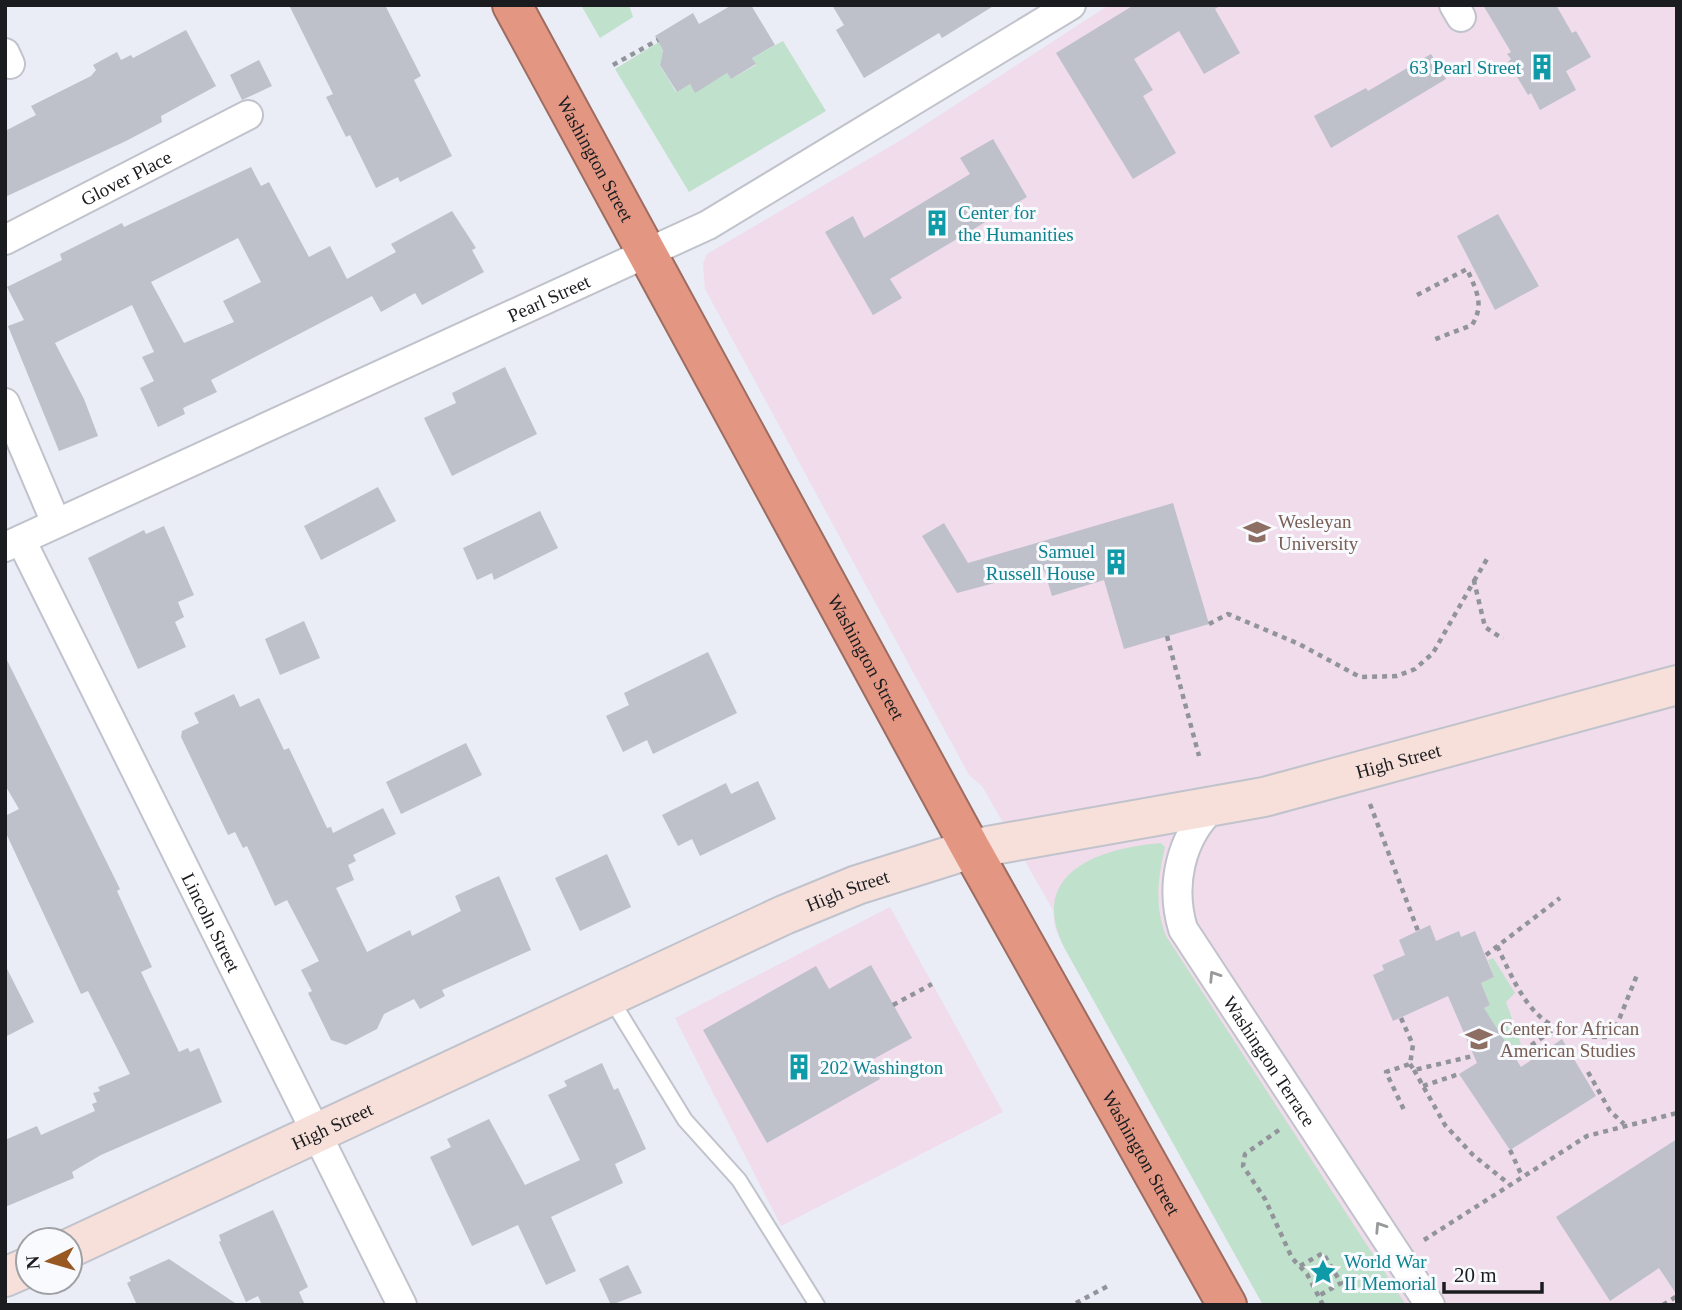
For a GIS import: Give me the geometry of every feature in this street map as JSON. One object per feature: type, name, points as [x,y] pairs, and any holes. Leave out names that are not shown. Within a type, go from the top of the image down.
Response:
[{"type":"highway","name":"Washington Street","points":[[512,5],[971,849],[1227,1305]]},
{"type":"street","name":"Pearl Street","points":[[13,543],[708,225],[1071,5]]},
{"type":"street","name":"Glover Place","points":[[5,240],[248,115]]},
{"type":"street","points":[[5,403],[56,523]]},
{"type":"street","name":"Lincoln Street","points":[[13,543],[402,1305]]},
{"type":"street","name":"High Street","points":[[84,1242],[784,915],[857,885],[971,849],[1278,794],[1677,685]]},
{"type":"street","name":"Washington Terrace","points":[[1213,807],[1196,823],[1187,841],[1175,904],[1183,929],[1430,1305]]},
{"type":"lane","points":[[609,997],[685,1120],[739,1180],[817,1305]]},
{"type":"path","points":[[612,65],[658,40]]},
{"type":"path","points":[[1417,295],[1470,268],[1480,299],[1476,319],[1464,330],[1433,340]]},
{"type":"path","points":[[1209,624],[1228,614],[1299,644],[1360,677],[1397,676],[1415,668],[1433,653],[1487,559]]},
{"type":"path","points":[[1474,581],[1485,627],[1503,639]]},
{"type":"path","points":[[1167,636],[1199,756]]},
{"type":"path","points":[[1367,796],[1418,931]]},
{"type":"path","points":[[1486,955],[1560,898]]},
{"type":"path","points":[[1497,946],[1522,998],[1554,1029],[1580,1036],[1612,1037],[1637,975]]},
{"type":"path","points":[[894,1004],[932,984]]},
{"type":"path","points":[[1401,1018],[1413,1045],[1410,1064],[1445,1125],[1473,1155],[1509,1184]]},
{"type":"path","points":[[1515,1057],[1554,1029]]},
{"type":"path","points":[[1414,1070],[1473,1056]]},
{"type":"path","points":[[1404,1110],[1386,1072],[1410,1064]]},
{"type":"path","points":[[1588,1072],[1610,1111],[1624,1125]]},
{"type":"path","points":[[1423,1086],[1459,1074]]},
{"type":"path","points":[[1399,1257],[1587,1136],[1677,1113]]},
{"type":"path","points":[[1305,1114],[1249,1150],[1243,1158],[1246,1174],[1265,1199],[1278,1234],[1320,1295],[1323,1305]]},
{"type":"path","points":[[1510,1150],[1522,1176]]},
{"type":"path","points":[[1300,1266],[1323,1253],[1341,1283],[1320,1295]]},
{"type":"path","points":[[1076,1303],[1108,1286]]},
{"type":"path","points":[[1663,1305],[1677,1296]]},
{"type":"shaded area","name":"Wesleyan University","points":[[1109,5],[1677,5],[1677,1305],[1263,1305],[1065,949],[1055,928],[1053,910],[982,786],[969,775],[705,289],[703,264],[707,254],[906,137]]},
{"type":"shaded area","points":[[890,907],[1003,1112],[781,1226],[675,1018]]},
{"type":"green space","points":[[581,5],[629,5],[633,17],[600,38]]},
{"type":"green space","points":[[783,41],[826,111],[689,192],[615,69],[659,42],[663,49],[660,65],[676,92],[690,84],[695,92],[727,73],[731,79],[756,65],[752,58]]},
{"type":"green space","points":[[1161,843],[1165,847],[1159,881],[1159,902],[1166,936],[1406,1305],[1263,1305],[1065,949],[1055,923],[1055,901],[1062,883],[1075,869],[1093,859],[1114,851]]},
{"type":"green space","points":[[1493,958],[1515,993],[1506,1002],[1521,1044],[1511,1051],[1504,1040],[1499,1042],[1484,1008],[1490,1005],[1481,983],[1494,977],[1488,960]]},
{"type":"building","points":[[289,5],[385,5],[421,76],[414,80],[452,156],[400,182],[398,177],[376,188],[350,135],[346,137],[326,97],[333,94]]},
{"type":"building","points":[[732,5],[751,5],[775,45],[752,58],[756,64],[731,79],[727,73],[695,93],[690,84],[677,92],[660,65],[663,50],[655,36],[693,13],[699,24]]},
{"type":"building","points":[[832,5],[995,5],[942,38],[939,33],[864,78],[836,30],[844,25]]},
{"type":"building","points":[[1134,5],[1221,5],[1215,9],[1240,53],[1204,74],[1179,31],[1134,59],[1153,90],[1143,96],[1176,153],[1133,179],[1056,53]]},
{"type":"building","points":[[1483,5],[1556,5],[1572,33],[1576,31],[1591,57],[1566,71],[1576,90],[1540,110],[1508,62],[1511,59],[1507,54],[1511,52]]},
{"type":"building","points":[[186,30],[216,86],[161,116],[162,122],[126,141],[5,197],[5,131],[36,115],[31,106],[91,76],[96,70],[93,65],[117,52],[121,60],[131,55],[133,58]]},
{"type":"building","points":[[1431,54],[1446,79],[1331,148],[1314,116],[1366,88],[1368,91]]},
{"type":"building","points":[[259,60],[272,86],[242,100],[230,75]]},
{"type":"building","name":"Center for the Humanities","points":[[993,139],[1027,197],[890,279],[902,298],[873,315],[825,232],[853,216],[864,238],[970,174],[960,158]]},
{"type":"building","points":[[251,167],[261,186],[269,182],[309,257],[330,246],[347,279],[396,252],[391,244],[452,211],[476,248],[472,250],[484,272],[422,305],[415,293],[381,312],[372,296],[211,380],[217,392],[183,408],[185,414],[158,427],[140,388],[154,381],[142,357],[154,352],[132,305],[55,343],[84,399],[98,436],[59,451],[8,326],[24,320],[7,287],[62,260],[60,254],[122,223],[124,227]],"holes":[[[238,238],[261,282],[223,301],[234,322],[184,343],[151,282]]]},
{"type":"building","points":[[1498,214],[1539,286],[1495,310],[1457,236]]},
{"type":"building","points":[[505,367],[537,434],[452,476],[424,418],[456,403],[452,393]]},
{"type":"building","points":[[378,487],[396,521],[321,560],[304,526]]},
{"type":"building","name":"Samuel Russell House","points":[[1173,503],[1209,624],[1124,649],[1104,580],[1052,596],[1044,570],[957,593],[922,536],[944,523],[968,563]]},
{"type":"building","points":[[540,511],[558,548],[494,580],[492,573],[477,580],[463,548]]},
{"type":"building","points":[[164,526],[194,595],[178,602],[184,617],[175,622],[186,647],[138,669],[88,558],[144,530],[146,534]]},
{"type":"building","points":[[304,621],[320,658],[280,675],[265,639]]},
{"type":"building","points":[[708,652],[737,713],[653,754],[647,740],[623,752],[606,716],[629,705],[624,693]]},
{"type":"building","points":[[5,656],[120,889],[117,891],[152,967],[141,972],[179,1052],[188,1048],[190,1052],[199,1048],[222,1102],[101,1155],[72,1172],[74,1178],[5,1207],[5,1140],[37,1126],[41,1135],[95,1111],[92,1104],[97,1102],[93,1093],[100,1091],[98,1087],[130,1074],[88,991],[81,994],[5,831],[5,816],[19,809],[5,785]]},
{"type":"building","points":[[234,694],[240,707],[259,698],[284,750],[289,748],[327,828],[331,827],[333,833],[383,808],[396,834],[353,855],[356,861],[348,865],[354,880],[336,888],[367,952],[410,930],[412,936],[461,911],[455,896],[499,876],[531,950],[442,990],[445,996],[420,1009],[414,999],[384,1014],[377,1029],[346,1045],[331,1040],[308,993],[312,991],[301,970],[319,961],[287,900],[275,906],[247,846],[243,848],[235,832],[228,835],[181,737],[182,731],[199,723],[194,713]]},
{"type":"building","points":[[466,743],[482,775],[401,814],[386,782]]},
{"type":"building","points":[[758,781],[776,819],[700,856],[692,839],[678,846],[662,815],[726,783],[731,794]]},
{"type":"building","points":[[607,854],[631,907],[580,931],[555,878]]},
{"type":"building","points":[[1430,925],[1436,941],[1459,931],[1461,937],[1475,931],[1494,977],[1481,983],[1490,1005],[1484,1008],[1521,1067],[1562,1039],[1596,1096],[1510,1150],[1459,1074],[1477,1063],[1448,996],[1393,1021],[1373,975],[1384,970],[1382,965],[1405,955],[1399,940]]},
{"type":"building","points":[[5,965],[34,1022],[5,1037]]},
{"type":"building","name":"202 Washington","points":[[871,965],[912,1038],[870,1061],[880,1079],[767,1143],[703,1030],[816,966],[829,989]]},
{"type":"building","points":[[602,1063],[614,1090],[618,1088],[646,1149],[615,1164],[623,1183],[551,1217],[576,1271],[546,1285],[518,1225],[472,1246],[430,1157],[451,1147],[447,1139],[489,1119],[525,1185],[580,1160],[548,1095],[567,1086],[564,1081]]},
{"type":"building","points":[[1677,1139],[1677,1295],[1659,1268],[1610,1301],[1556,1217]]},
{"type":"building","points":[[273,1210],[308,1287],[299,1292],[305,1305],[262,1305],[258,1296],[246,1302],[219,1242],[219,1235]]},
{"type":"building","points":[[169,1259],[238,1305],[137,1305],[127,1283],[131,1281],[129,1277]]},
{"type":"building","points":[[628,1265],[642,1293],[611,1305],[599,1279]]},
{"type":"place","name":"63 Pearl Street","points":[[1542,67]]},
{"type":"place","name":"Center for the Humanities","points":[[937,223]]},
{"type":"place","name":"Wesleyan University","points":[[1257,532]]},
{"type":"place","name":"Samuel Russell House","points":[[1116,562]]},
{"type":"place","name":"Center for African American Studies","points":[[1479,1039]]},
{"type":"place","name":"202 Washington","points":[[799,1067]]},
{"type":"place","name":"World War II Memorial","points":[[1323,1272]]}]
